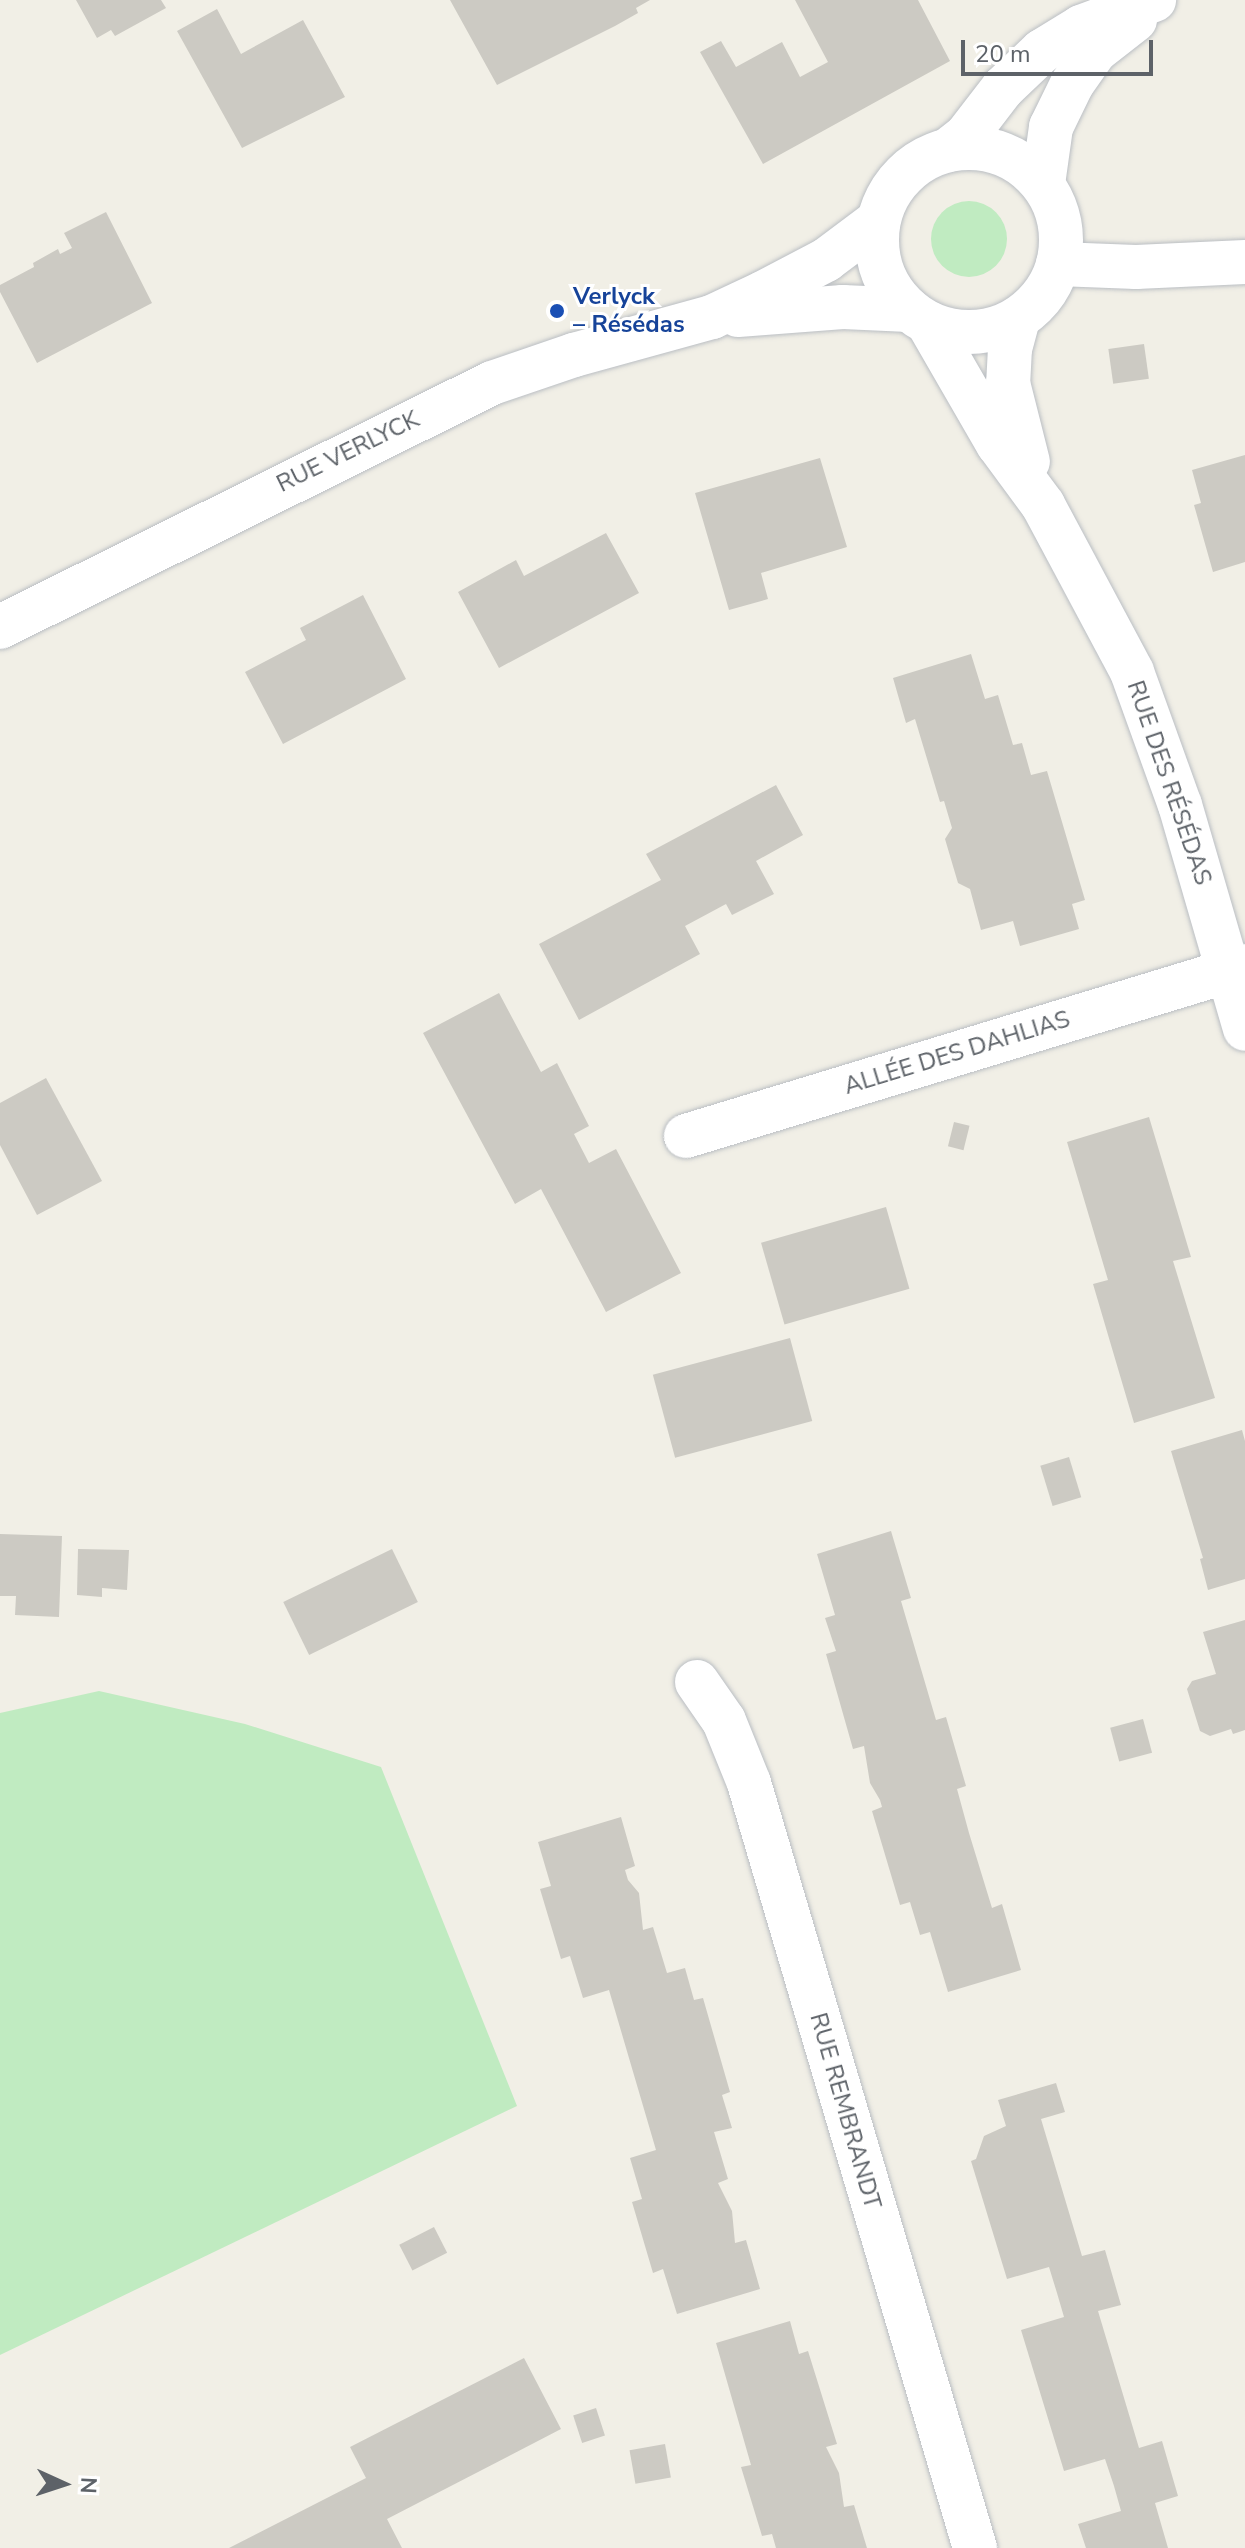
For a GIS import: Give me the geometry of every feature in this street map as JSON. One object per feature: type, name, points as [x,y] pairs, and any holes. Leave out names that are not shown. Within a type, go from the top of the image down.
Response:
[{"type":"street","points":[[948,150],[975,148],[1001,153],[1025,166],[1043,184],[1060,223],[1058,264],[1039,301],[1018,319],[994,330],[967,333],[918,316],[890,289],[879,263],[878,221],[889,193],[908,170],[948,150],[966,136],[1003,88],[1042,51],[1081,27],[1154,0]]},
{"type":"street","points":[[1043,184],[1051,127],[1082,67],[1109,39],[1162,0]]},
{"type":"street","name":"RUE VERLYCK","points":[[0,627],[492,383],[547,363],[712,317],[818,265],[878,221]]},
{"type":"street","points":[[1058,264],[1136,267],[1245,262]]},
{"type":"street","name":"RUE VERLYCK","points":[[712,317],[835,307],[918,316]]},
{"type":"street","name":"RUE DES RÉSÉDAS","points":[[918,316],[998,444],[1043,505]]},
{"type":"street","name":"RUE DES RÉSÉDAS","points":[[1018,319],[1010,348],[1008,383],[1019,435],[1043,505],[1149,712],[1237,968],[1245,1029]]},
{"type":"street","name":"ALLÉE DES DAHLIAS","points":[[686,1136],[1237,968]]},
{"type":"street","name":"RUE REMBRANDT","points":[[697,1682],[724,1721],[749,1783],[975,2548]]},
{"type":"green space","points":[[962,201],[976,201],[990,207],[1001,218],[1007,239],[1005,254],[996,266],[984,275],[962,277],[948,271],[937,260],[931,246],[931,232],[937,218],[948,207]]},
{"type":"green space","points":[[99,1691],[245,1724],[381,1767],[517,2106],[0,2355],[0,1713]]},
{"type":"building","points":[[76,0],[161,0],[166,8],[115,36],[111,30],[97,38]]},
{"type":"building","points":[[450,0],[650,0],[636,8],[638,13],[615,26],[497,85]]},
{"type":"building","points":[[795,0],[918,0],[950,61],[763,164],[700,52],[721,41],[736,67],[782,42],[800,77],[828,62]]},
{"type":"building","points":[[217,9],[241,54],[303,20],[345,97],[242,148],[177,31]]},
{"type":"building","points":[[106,212],[152,303],[37,363],[0,292],[0,285],[34,267],[33,263],[58,249],[60,254],[72,248],[64,233]]},
{"type":"building","points":[[1144,344],[1149,379],[1113,384],[1108,349]]},
{"type":"building","points":[[1245,455],[1245,562],[1213,572],[1194,505],[1201,503],[1192,470]]},
{"type":"building","points":[[820,458],[847,547],[761,573],[768,599],[729,610],[695,493]]},
{"type":"building","points":[[606,533],[639,593],[499,668],[458,592],[516,560],[524,576]]},
{"type":"building","points":[[363,595],[406,679],[283,744],[245,672],[306,640],[300,628]]},
{"type":"building","points":[[971,654],[985,699],[998,695],[1013,745],[1022,743],[1031,775],[1047,771],[1085,900],[1072,904],[1079,929],[1020,946],[1013,921],[981,930],[970,889],[958,883],[945,839],[952,828],[944,801],[940,802],[915,719],[906,723],[893,678]]},
{"type":"building","points":[[776,785],[803,835],[756,861],[774,894],[732,915],[726,904],[685,926],[700,954],[579,1020],[539,944],[661,880],[646,854]]},
{"type":"building","points":[[499,993],[541,1072],[557,1063],[589,1126],[574,1134],[589,1163],[616,1149],[681,1273],[606,1312],[541,1189],[515,1204],[423,1033]]},
{"type":"building","points":[[46,1078],[102,1181],[37,1215],[0,1145],[0,1103]]},
{"type":"building","points":[[1149,1117],[1191,1257],[1173,1261],[1215,1398],[1134,1423],[1093,1284],[1108,1280],[1067,1142]]},
{"type":"building","points":[[954,1122],[970,1126],[963,1150],[948,1146]]},
{"type":"building","points":[[886,1207],[909,1289],[784,1325],[761,1243]]},
{"type":"building","points":[[790,1338],[812,1421],[675,1458],[653,1375]]},
{"type":"building","points":[[1242,1430],[1245,1441],[1245,1579],[1208,1590],[1200,1559],[1203,1558],[1171,1451]]},
{"type":"building","points":[[1069,1457],[1081,1497],[1053,1506],[1040,1466]]},
{"type":"building","points":[[891,1531],[911,1598],[901,1601],[936,1720],[946,1717],[966,1786],[957,1789],[969,1833],[992,1908],[1002,1904],[1021,1970],[948,1992],[930,1932],[920,1935],[910,1902],[900,1905],[872,1811],[882,1807],[880,1800],[870,1783],[864,1746],[853,1749],[826,1654],[836,1651],[825,1618],[835,1615],[817,1554]]},
{"type":"building","points":[[0,1534],[62,1536],[59,1617],[15,1615],[16,1596],[0,1596]]},
{"type":"building","points":[[78,1549],[129,1550],[127,1590],[102,1588],[102,1597],[77,1595]]},
{"type":"building","points":[[392,1549],[418,1602],[309,1655],[283,1602]]},
{"type":"building","points":[[1245,1620],[1245,1730],[1233,1734],[1231,1729],[1210,1736],[1200,1731],[1187,1689],[1192,1681],[1216,1674],[1203,1632]]},
{"type":"building","points":[[1143,1719],[1152,1753],[1119,1762],[1110,1728]]},
{"type":"building","points":[[621,1817],[635,1866],[625,1870],[628,1880],[639,1893],[643,1930],[653,1927],[667,1973],[685,1968],[694,2000],[703,1998],[730,2092],[722,2095],[732,2128],[714,2132],[728,2179],[718,2183],[732,2211],[735,2243],[746,2240],[760,2289],[677,2314],[663,2269],[653,2273],[632,2202],[642,2199],[630,2158],[656,2150],[609,1990],[583,1998],[570,1956],[561,1959],[540,1889],[551,1886],[538,1842]]},
{"type":"building","points":[[1056,2083],[1065,2112],[1041,2119],[1082,2256],[1105,2250],[1121,2305],[1098,2311],[1139,2448],[1162,2441],[1178,2496],[1155,2503],[1168,2548],[1086,2548],[1078,2524],[1121,2511],[1114,2486],[1105,2459],[1064,2471],[1021,2330],[1064,2317],[1057,2293],[1049,2267],[1007,2279],[971,2161],[976,2159],[984,2136],[1006,2126],[998,2100]]},
{"type":"building","points":[[434,2227],[447,2253],[412,2271],[399,2245]]},
{"type":"building","points":[[790,2321],[799,2354],[808,2351],[837,2444],[826,2447],[839,2473],[844,2507],[854,2505],[867,2548],[776,2548],[772,2534],[762,2536],[741,2467],[751,2465],[716,2343]]},
{"type":"building","points":[[524,2358],[561,2429],[387,2519],[402,2548],[229,2548],[366,2478],[350,2447]]},
{"type":"building","points":[[596,2408],[605,2436],[582,2443],[573,2415]]},
{"type":"building","points":[[665,2444],[671,2477],[635,2484],[630,2450]]},
{"type":"place","name":"Verlyck – Résédas","points":[[557,311]]}]
